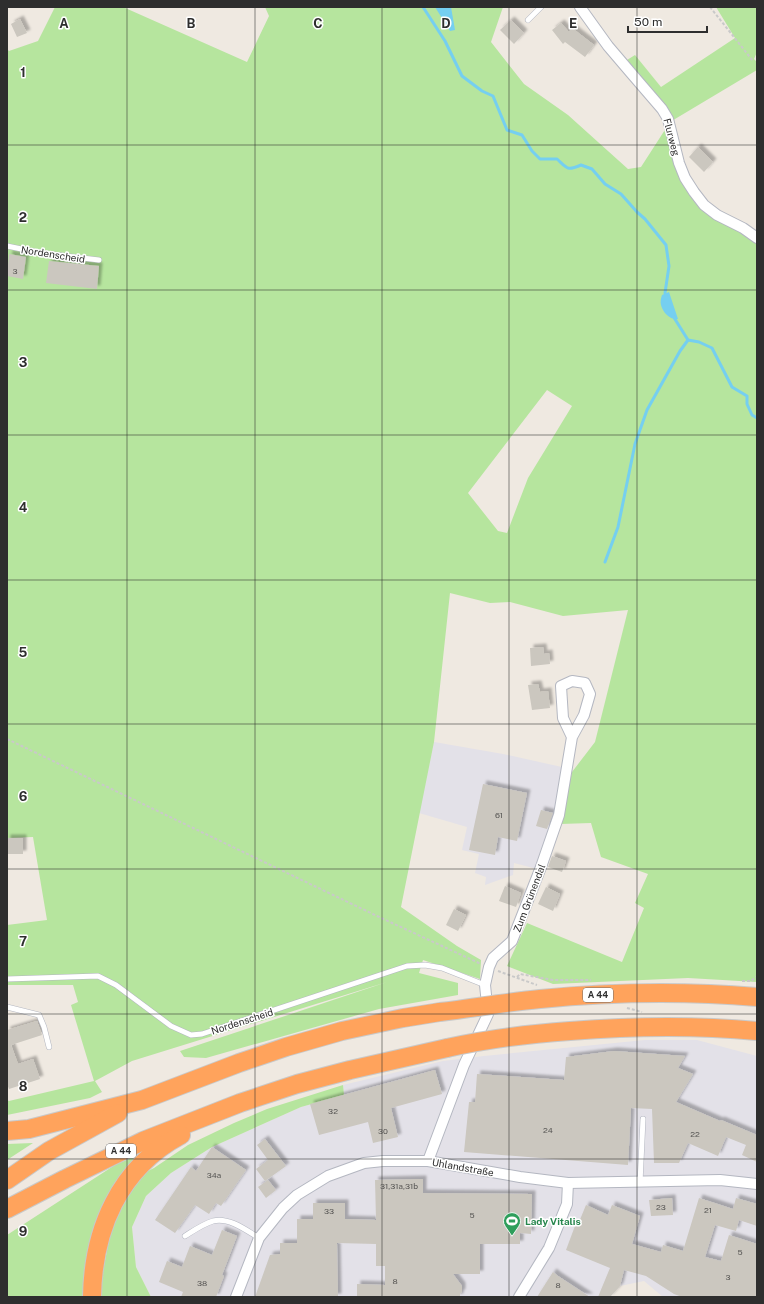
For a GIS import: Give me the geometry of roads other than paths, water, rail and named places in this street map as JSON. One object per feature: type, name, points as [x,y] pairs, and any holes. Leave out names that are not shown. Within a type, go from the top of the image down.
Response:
[{"type":"highway","name":"A 44","points":[[7,1180],[49,1151],[142,1100],[286,1047],[342,1031],[440,1012],[540,999],[610,994],[674,993],[757,997]]},
{"type":"highway","name":"A 44","points":[[7,1209],[143,1140],[240,1103],[297,1084],[350,1070],[486,1040],[544,1033],[611,1028],[675,1026],[757,1031]]},
{"type":"highway","points":[[7,1131],[29,1129],[142,1100]]},
{"type":"highway","points":[[92,1297],[93,1273],[105,1220],[113,1203],[138,1168],[161,1147],[240,1103]]},
{"type":"street","name":"Flurweg","points":[[580,7],[608,46],[665,114],[668,119],[679,162],[685,178],[694,192],[704,205],[717,215],[743,228],[756,237]]},
{"type":"street","name":"Zum Grünendal","points":[[428,1161],[464,1066],[488,1014],[484,985],[492,958],[512,941],[541,868],[559,815],[572,737],[584,715],[590,694],[585,683],[572,681],[561,686],[563,718],[572,737]]},
{"type":"street","name":"Uhlandstraße","points":[[236,1297],[259,1238],[283,1208],[297,1195],[328,1176],[364,1163],[383,1160],[428,1161],[520,1177],[568,1183],[720,1180],[757,1184]]},
{"type":"street","points":[[519,1297],[549,1248],[567,1204],[568,1183]]},
{"type":"lane","points":[[528,20],[541,7]]},
{"type":"lane","name":"Nordenscheid","points":[[7,246],[41,253],[99,260]]},
{"type":"lane","name":"Nordenscheid","points":[[7,979],[55,976],[98,976],[116,986],[171,1026],[191,1035],[202,1034],[407,966],[425,965],[442,968],[484,985]]},
{"type":"lane","points":[[7,1007],[39,1015],[50,1047]]},
{"type":"lane","points":[[640,1182],[643,1119]]},
{"type":"lane","points":[[185,1236],[211,1221],[220,1220],[237,1225],[259,1238]]},
{"type":"water","points":[[435,7],[451,7],[455,30],[450,31]]},
{"type":"water","points":[[669,292],[678,319],[670,317],[662,308],[662,295]]},
{"type":"waterway","points":[[423,7],[445,41],[462,76],[482,91],[493,96],[507,130],[522,135],[532,151],[540,159],[557,159],[568,168],[581,165],[592,169],[605,184],[621,194],[645,219],[666,245],[669,266],[665,293],[666,296]]},
{"type":"waterway","points":[[673,316],[688,340],[699,342],[712,348],[732,387],[747,396],[747,404],[752,415],[757,418]]},
{"type":"waterway","points":[[605,562],[618,527],[635,444],[647,410],[680,351],[688,340]]},
{"type":"place","name":"Lady Vitalis","points":[[512,1236]]}]
